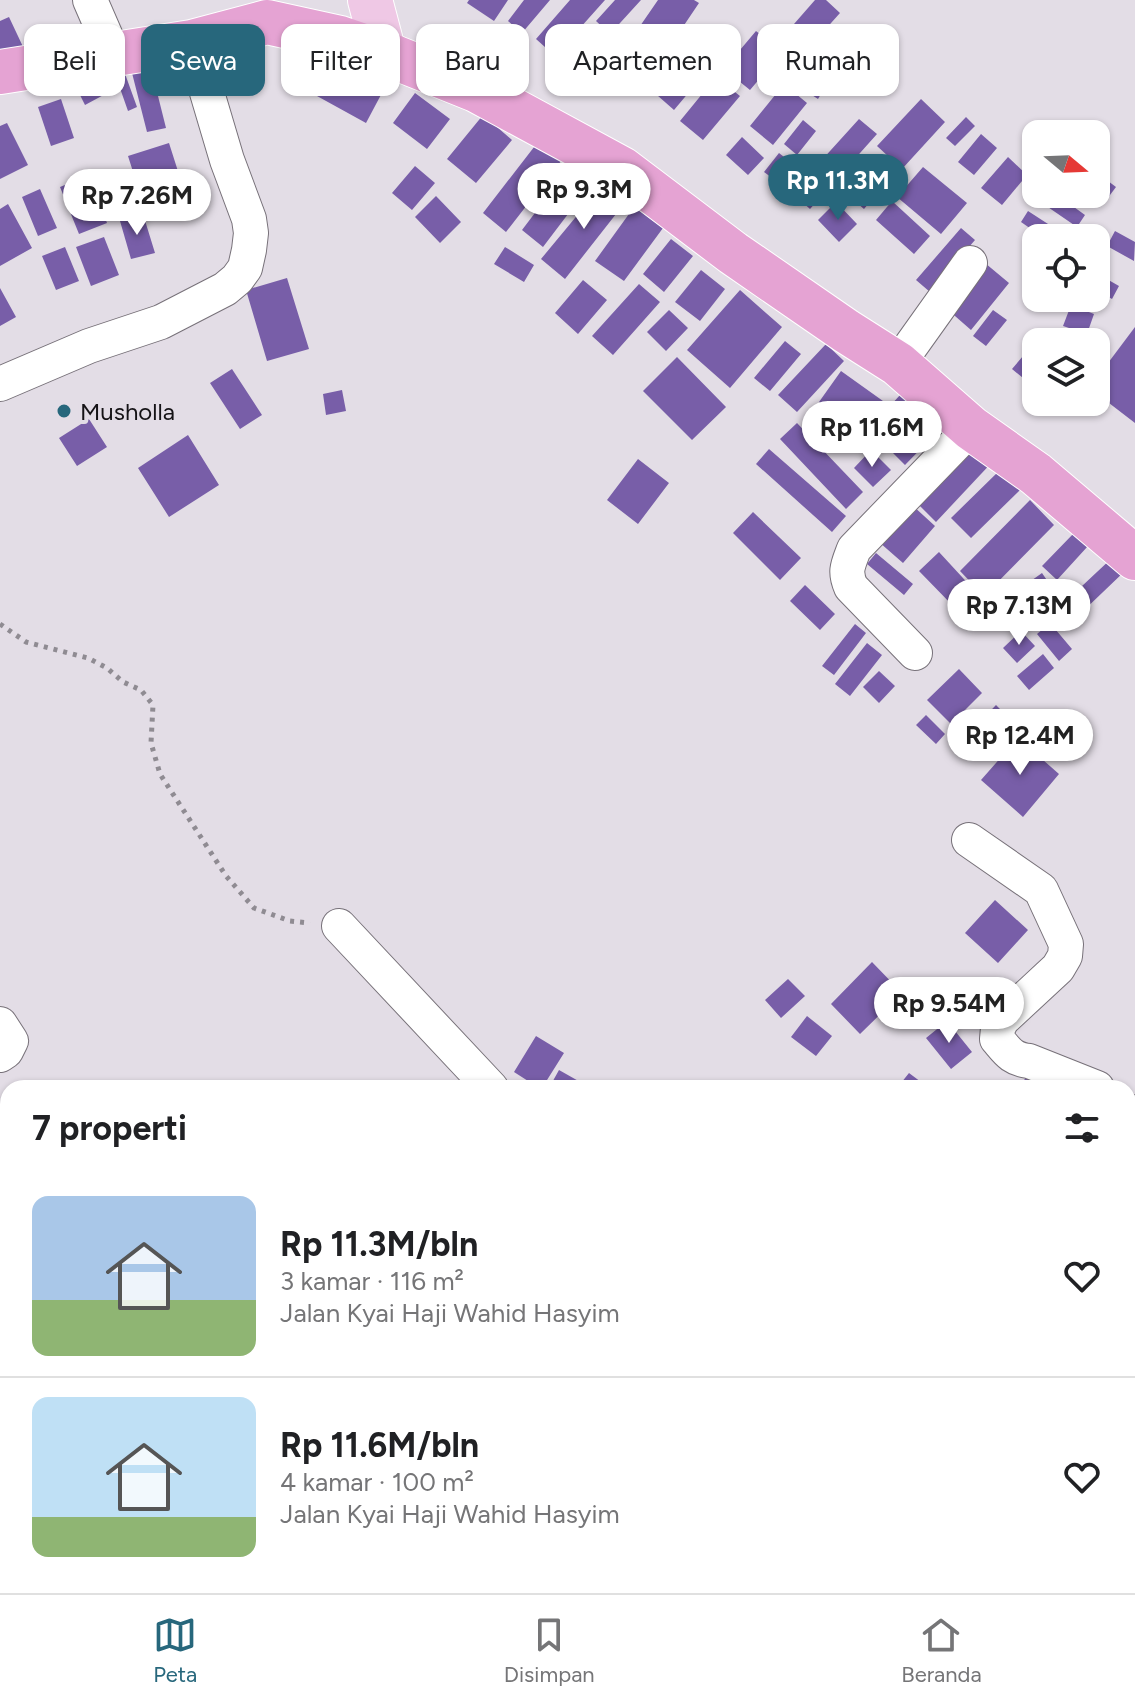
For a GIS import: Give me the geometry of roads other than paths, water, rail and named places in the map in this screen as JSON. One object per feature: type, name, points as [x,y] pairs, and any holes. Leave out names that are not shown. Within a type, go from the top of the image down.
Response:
[{"type":"highway","points":[[241,24],[276,11],[307,24]]},
{"type":"highway","points":[[400,59],[476,90],[622,169],[745,262],[898,364],[971,428],[1036,474],[1135,558]]},
{"type":"highway","points":[[0,72],[24,68]]},
{"type":"main road","points":[[370,0],[376,24]]},
{"type":"street","points":[[90,0],[100,24]]},
{"type":"street","points":[[0,384],[89,346],[161,322],[225,289],[245,268],[251,233],[249,219],[208,96]]},
{"type":"street","points":[[898,364],[970,263]]},
{"type":"street","points":[[915,653],[851,587],[846,576],[848,565],[854,549],[971,428]]},
{"type":"street","points":[[969,840],[1041,890],[1066,944],[1065,956],[1058,968],[1002,1020],[997,1039],[1019,1060],[1077,1080]]},
{"type":"street","points":[[339,926],[483,1080]]},
{"type":"street","points":[[0,1024],[11,1041],[0,1055]]},
{"type":"place","name":"Musholla","points":[[64,411]]}]
